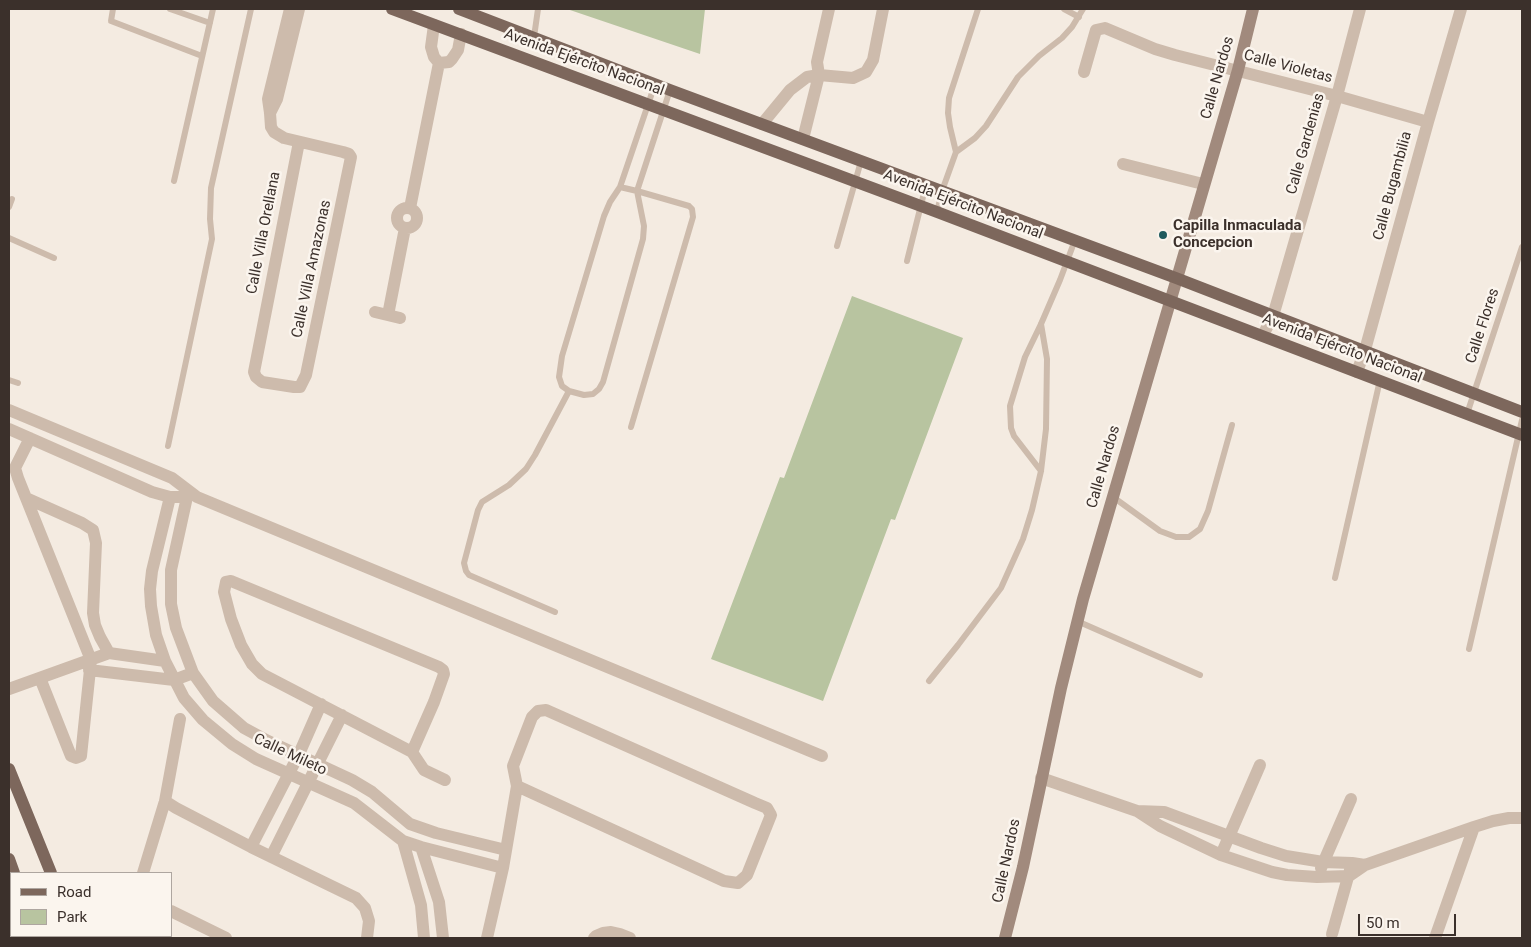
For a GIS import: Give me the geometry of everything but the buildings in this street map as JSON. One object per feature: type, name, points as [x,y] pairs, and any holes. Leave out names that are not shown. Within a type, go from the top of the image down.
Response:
[{"type":"main road","name":"Avenida Ejército Nacional","points":[[392,9],[937,212],[1520,434]]},
{"type":"main road","name":"Avenida Ejército Nacional","points":[[459,9],[670,90],[1176,278],[1522,412]]},
{"type":"main road","points":[[9,768],[51,872]]},
{"type":"main road","points":[[9,858],[14,872]]},
{"type":"street","points":[[278,75],[290,9]]},
{"type":"street","points":[[299,9],[278,75],[268,99],[270,121],[274,132],[284,138],[299,142]]},
{"type":"street","points":[[803,139],[819,75],[817,62],[829,9]]},
{"type":"street","points":[[762,124],[790,90],[807,78],[819,75],[853,78],[866,72],[873,60],[883,9]]},
{"type":"street","name":"Calle Nardos","points":[[1005,938],[1023,867],[1041,778],[1077,621],[1203,184],[1238,70],[1253,9]]},
{"type":"street","name":"Calle Gardenias","points":[[1263,335],[1273,316],[1337,96],[1360,9]]},
{"type":"street","name":"Calle Bugambilia","points":[[1358,372],[1461,9]]},
{"type":"street","points":[[434,25],[431,47],[434,58],[439,63]]},
{"type":"street","name":"Calle Violetas","points":[[1084,72],[1096,30],[1105,28],[1155,49],[1337,96],[1428,122]]},
{"type":"street","points":[[439,63],[452,60],[458,50],[461,34]]},
{"type":"street","points":[[375,312],[394,317],[405,228],[399,224],[397,216],[402,209],[410,208],[439,63]]},
{"type":"street","name":"Calle Villa Amazonas","points":[[299,142],[343,152],[351,157],[306,375],[300,387]]},
{"type":"street","name":"Calle Villa Orellana","points":[[299,142],[254,372],[256,377],[262,382],[300,387]]},
{"type":"street","points":[[1123,164],[1203,184]]},
{"type":"street","points":[[9,410],[172,478],[192,497]]},
{"type":"street","points":[[9,428],[152,492],[170,496],[192,497],[822,756]]},
{"type":"street","points":[[30,438],[16,468],[18,478],[90,665],[81,756],[76,758],[71,756],[40,678]]},
{"type":"street","name":"Calle Mileto","points":[[170,496],[155,557],[150,589],[151,606],[156,635],[165,661],[184,698],[203,720],[256,759],[354,803],[403,841],[503,868]]},
{"type":"street","name":"Calle Mileto","points":[[192,497],[172,570],[172,604],[176,628],[193,673],[212,701],[244,728],[352,780],[372,792],[410,824],[429,831],[506,850]]},
{"type":"street","points":[[26,498],[82,523],[93,530],[96,543],[93,613],[97,631],[109,653]]},
{"type":"street","points":[[412,752],[434,702],[444,674],[443,670],[231,581],[226,582],[224,592],[230,619],[241,645],[252,664],[262,674],[412,752],[424,770],[445,780]]},
{"type":"street","points":[[9,689],[40,678],[90,665],[109,653],[165,661]]},
{"type":"street","points":[[90,665],[174,680],[193,673]]},
{"type":"street","points":[[251,847],[290,773],[321,704]]},
{"type":"street","points":[[487,938],[503,868],[517,786],[513,766],[532,717],[538,711],[546,710],[756,803],[767,808],[771,815],[747,875],[738,883],[724,881],[517,786]]},
{"type":"street","points":[[271,857],[342,715]]},
{"type":"street","points":[[143,872],[165,801],[180,719]]},
{"type":"street","points":[[1221,855],[1260,765]]},
{"type":"street","points":[[1041,778],[1137,811],[1160,826],[1221,855],[1287,875],[1317,877],[1349,876],[1365,865],[1474,827],[1501,820],[1522,818]]},
{"type":"street","points":[[1317,877],[1351,798]]},
{"type":"street","points":[[165,801],[251,847],[356,898],[365,908],[369,921],[367,938]]},
{"type":"street","points":[[1137,811],[1164,812],[1286,856],[1323,862],[1365,865]]},
{"type":"street","points":[[1435,938],[1474,827]]},
{"type":"street","points":[[403,841],[421,905],[424,938]]},
{"type":"street","points":[[421,847],[439,902],[443,938]]},
{"type":"street","points":[[1332,934],[1352,863]]},
{"type":"street","points":[[172,911],[226,938]]},
{"type":"street","points":[[599,936],[620,934],[630,938]]},
{"type":"lane","points":[[113,9],[110,21],[202,56]]},
{"type":"lane","points":[[170,9],[210,23]]},
{"type":"lane","points":[[174,181],[213,9]]},
{"type":"lane","points":[[168,446],[212,239],[210,219],[211,188],[251,9]]},
{"type":"lane","points":[[534,37],[538,9]]},
{"type":"lane","points":[[937,212],[942,191],[956,152],[950,126],[949,98],[978,9]]},
{"type":"lane","points":[[1064,9],[1079,17]]},
{"type":"lane","points":[[956,152],[976,138],[1022,72],[1062,38],[1072,27],[1083,9]]},
{"type":"lane","points":[[655,84],[620,187],[610,202],[604,216],[562,356],[559,377],[562,386],[569,391],[584,395],[593,394],[603,382],[643,239],[644,226],[637,191],[670,90]]},
{"type":"lane","points":[[837,246],[862,161]]},
{"type":"lane","points":[[907,261],[926,185]]},
{"type":"lane","points":[[620,187],[689,206],[693,217],[631,427]]},
{"type":"lane","points":[[9,238],[54,258]]},
{"type":"lane","points":[[1041,471],[1014,436],[1011,428],[1010,406],[1024,357],[1041,324],[1075,240]]},
{"type":"lane","name":"Calle Flores","points":[[1467,414],[1522,247]]},
{"type":"lane","points":[[929,681],[1001,588],[1023,539],[1041,471],[1046,429],[1047,359],[1041,324]]},
{"type":"lane","points":[[9,380],[18,383]]},
{"type":"lane","points":[[1335,578],[1380,380]]},
{"type":"lane","points":[[555,612],[469,575],[464,563],[478,510],[482,502],[509,485],[526,469],[535,456],[569,391]]},
{"type":"lane","points":[[1469,649],[1522,420]]},
{"type":"lane","points":[[1112,497],[1160,531],[1176,537],[1189,537],[1200,529],[1208,512],[1232,425]]},
{"type":"lane","points":[[1077,621],[1200,675]]},
{"type":"green space","points":[[567,9],[705,9],[700,54]]},
{"type":"green space","points":[[852,296],[963,338],[895,520],[891,519],[823,701],[711,659],[780,477],[784,478]]},
{"type":"place","name":"Capilla Inmaculada Concepcion","points":[[1163,235]]}]
